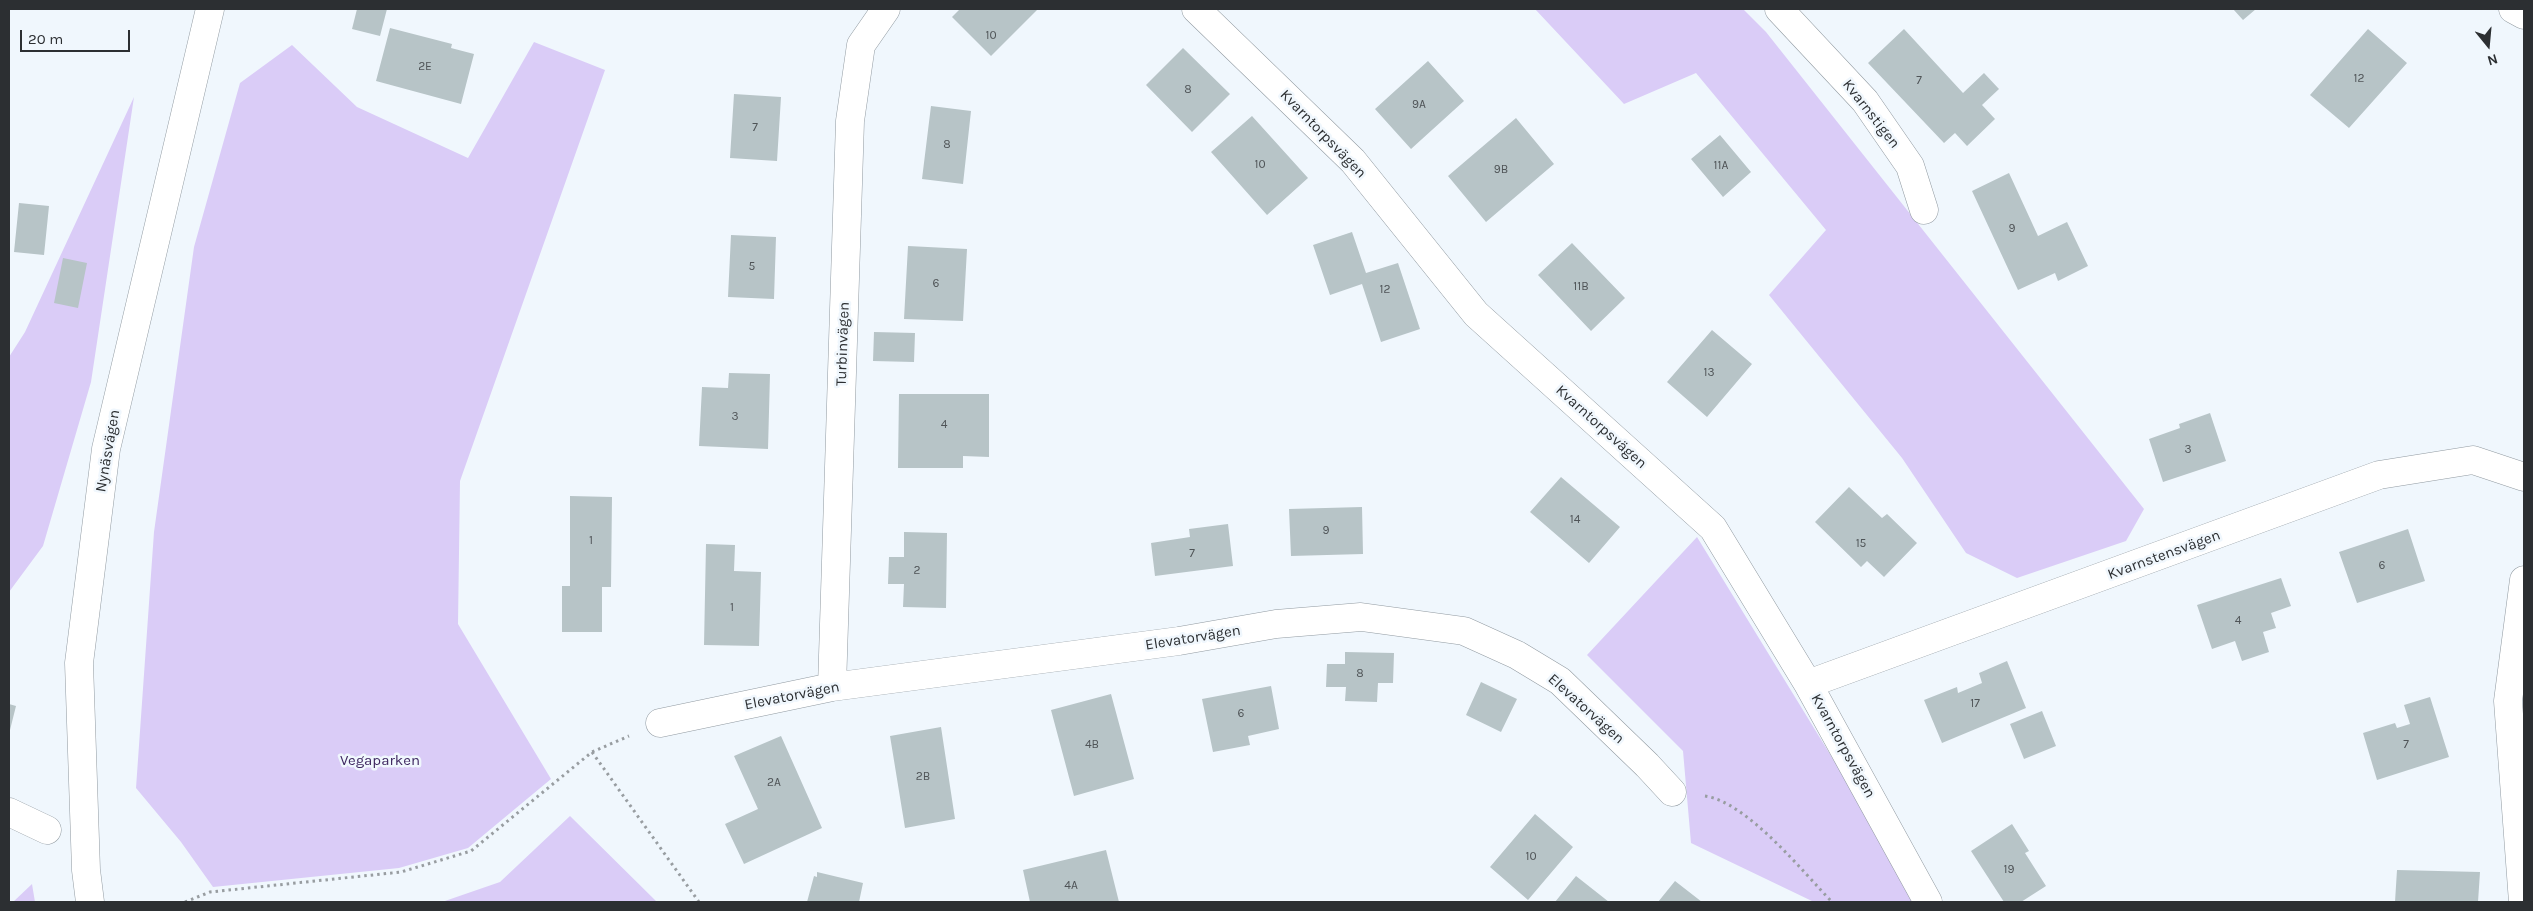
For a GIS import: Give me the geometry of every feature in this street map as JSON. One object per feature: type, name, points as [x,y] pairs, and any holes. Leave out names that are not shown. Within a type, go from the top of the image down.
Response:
[{"type":"street","name":"Nynäsvägen","points":[[90,902],[86,870],[79,663],[106,449],[210,9]]},
{"type":"street","name":"Turbinvägen","points":[[832,687],[850,121],[861,45],[886,9]]},
{"type":"street","name":"Kvarntorpsvägen","points":[[1196,9],[1353,161],[1476,314],[1713,528],[1808,684],[1928,902]]},
{"type":"street","name":"Kvarnstigen","points":[[1779,9],[1865,101],[1910,166],[1924,210]]},
{"type":"street","points":[[2513,9],[2524,15]]},
{"type":"street","name":"Kvarnstensvägen","points":[[1808,684],[2379,475],[2473,460],[2524,477]]},
{"type":"street","points":[[2523,902],[2508,701],[2524,580]]},
{"type":"street","name":"Elevatorvägen","points":[[660,723],[832,687],[1169,642],[1276,624],[1361,617],[1464,631],[1517,655],[1560,681],[1648,765],[1672,792]]},
{"type":"street","points":[[9,812],[47,830]]},
{"type":"path","points":[[185,902],[210,892],[401,872],[471,851],[592,752],[660,723]]},
{"type":"path","points":[[592,752],[699,902]]},
{"type":"path","points":[[1672,792],[1715,798],[1749,819],[1793,858],[1832,902]]},
{"type":"green space","points":[[1535,9],[1743,9],[1766,32],[2144,509],[2126,541],[2017,578],[1966,553],[1902,458],[1769,295],[1826,230],[1696,73],[1624,104]]},
{"type":"green space","name":"Vegaparken","points":[[534,42],[605,70],[460,481],[458,624],[551,779],[468,848],[399,868],[213,887],[181,842],[136,788],[154,532],[194,247],[240,83],[292,45],[357,107],[468,158]]},
{"type":"green space","points":[[134,97],[91,382],[43,546],[9,592],[9,357],[25,332]]},
{"type":"green space","points":[[1697,537],[1847,782],[1916,902],[1814,902],[1691,843],[1683,751],[1587,655]]},
{"type":"green space","points":[[570,816],[657,902],[442,902],[500,882]]},
{"type":"green space","points":[[32,884],[35,902],[13,902]]},
{"type":"building","points":[[357,9],[387,9],[380,36],[352,29]]},
{"type":"building","points":[[960,9],[1038,9],[991,56],[952,17]]},
{"type":"building","points":[[2233,9],[2256,9],[2243,20]]},
{"type":"building","points":[[390,28],[452,44],[451,48],[474,54],[461,104],[376,81]]},
{"type":"building","points":[[1904,29],[1963,93],[1984,73],[1999,89],[1982,105],[1995,119],[1967,146],[1955,133],[1944,143],[1868,63]]},
{"type":"building","points":[[2368,29],[2407,63],[2349,128],[2310,95]]},
{"type":"building","points":[[1183,48],[1230,94],[1192,132],[1146,85]]},
{"type":"building","points":[[1428,61],[1464,101],[1411,149],[1375,109]]},
{"type":"building","points":[[734,94],[781,97],[777,161],[730,158]]},
{"type":"building","points":[[931,106],[971,111],[963,184],[922,179]]},
{"type":"building","points":[[1252,116],[1308,178],[1267,215],[1211,152]]},
{"type":"building","points":[[1516,118],[1554,164],[1486,222],[1448,176]]},
{"type":"building","points":[[1720,135],[1751,172],[1723,197],[1691,159]]},
{"type":"building","points":[[2009,173],[2038,236],[2067,222],[2088,266],[2058,281],[2055,273],[2018,290],[1972,191]]},
{"type":"building","points":[[19,203],[49,206],[44,255],[14,252]]},
{"type":"building","points":[[1352,232],[1366,273],[1398,263],[1420,329],[1381,342],[1362,284],[1330,295],[1313,245]]},
{"type":"building","points":[[731,235],[776,237],[774,299],[728,297]]},
{"type":"building","points":[[1572,243],[1625,298],[1591,331],[1538,275]]},
{"type":"building","points":[[908,246],[967,249],[963,321],[904,319]]},
{"type":"building","points":[[63,258],[87,263],[78,308],[54,303]]},
{"type":"building","points":[[1712,330],[1752,364],[1707,417],[1667,382]]},
{"type":"building","points":[[874,332],[915,333],[914,362],[873,361]]},
{"type":"building","points":[[729,373],[770,374],[768,449],[699,446],[702,387],[728,388]]},
{"type":"building","points":[[899,394],[989,394],[989,457],[963,456],[963,468],[898,468]]},
{"type":"building","points":[[2210,413],[2226,461],[2163,482],[2149,439],[2180,428],[2179,424]]},
{"type":"building","points":[[1561,477],[1620,527],[1589,563],[1530,512]]},
{"type":"building","points":[[1849,487],[1882,518],[1887,514],[1917,543],[1884,577],[1867,561],[1861,567],[1815,522]]},
{"type":"building","points":[[570,496],[612,497],[611,587],[602,587],[602,632],[562,632],[562,586],[570,586]]},
{"type":"building","points":[[1362,507],[1363,554],[1291,556],[1289,509]]},
{"type":"building","points":[[1228,524],[1233,566],[1155,576],[1151,543],[1190,537],[1189,529]]},
{"type":"building","points":[[2408,529],[2425,581],[2357,603],[2339,552]]},
{"type":"building","points":[[904,532],[947,533],[946,608],[903,607],[904,584],[888,584],[889,557],[904,557]]},
{"type":"building","points":[[706,544],[735,545],[734,571],[761,572],[759,646],[704,645]]},
{"type":"building","points":[[2281,578],[2291,606],[2271,613],[2276,628],[2263,632],[2269,652],[2242,661],[2235,641],[2212,649],[2197,605]]},
{"type":"building","points":[[1345,652],[1394,653],[1393,683],[1378,683],[1377,702],[1345,701],[1346,687],[1326,687],[1327,664],[1345,664]]},
{"type":"building","points":[[2007,661],[2026,708],[1942,743],[1924,700],[1957,687],[1958,693],[1982,683],[1979,673]]},
{"type":"building","points":[[1481,682],[1517,699],[1501,732],[1466,715]]},
{"type":"building","points":[[1271,686],[1279,729],[1248,736],[1250,745],[1213,752],[1202,699]]},
{"type":"building","points":[[1111,694],[1134,779],[1074,796],[1051,710]]},
{"type":"building","points":[[2430,697],[2449,757],[2377,780],[2363,733],[2395,723],[2397,728],[2410,724],[2404,705]]},
{"type":"building","points":[[9,704],[16,706],[9,734]]},
{"type":"building","points":[[2042,711],[2056,746],[2024,759],[2010,724]]},
{"type":"building","points":[[941,727],[955,819],[905,828],[890,736]]},
{"type":"building","points":[[781,736],[822,828],[744,864],[725,824],[758,809],[734,756]]},
{"type":"building","points":[[1535,814],[1573,847],[1528,900],[1490,867]]},
{"type":"building","points":[[2012,824],[2029,851],[2025,853],[2046,886],[2021,902],[2004,902],[1971,851]]},
{"type":"building","points":[[1106,850],[1119,902],[1030,902],[1023,870]]},
{"type":"building","points":[[2397,870],[2480,872],[2478,902],[2395,902]]},
{"type":"building","points":[[817,872],[863,883],[859,902],[807,902],[814,876],[817,877]]},
{"type":"building","points":[[1576,876],[1609,902],[1555,902]]},
{"type":"building","points":[[1675,881],[1702,902],[1658,902]]}]
